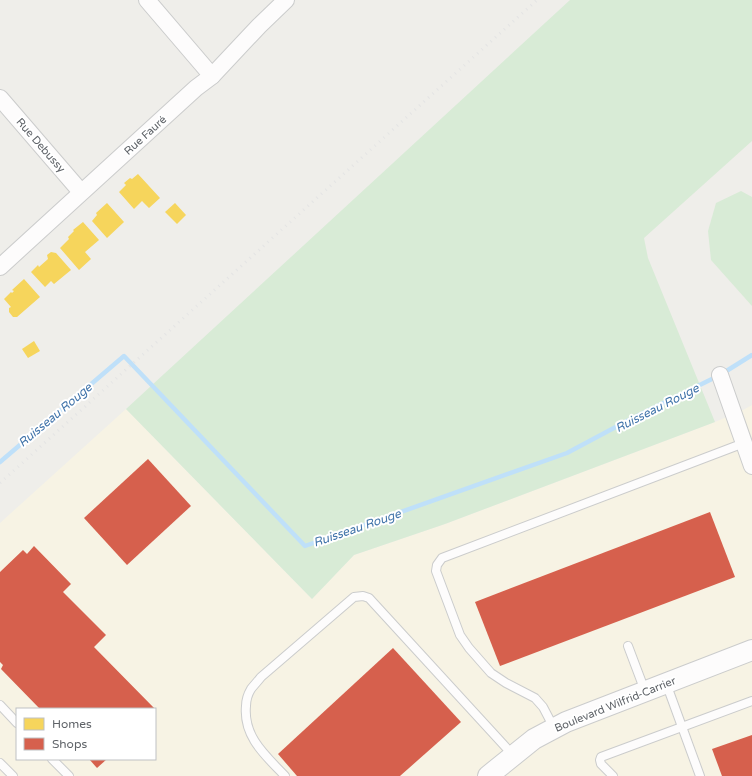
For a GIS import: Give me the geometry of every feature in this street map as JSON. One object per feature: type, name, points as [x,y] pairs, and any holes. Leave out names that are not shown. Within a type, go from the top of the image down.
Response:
[{"type":"street","points":[[147,0],[212,76]]},
{"type":"street","name":"Rue Fauré","points":[[0,267],[196,88],[212,76],[259,26],[286,0]]},
{"type":"street","name":"Rue Debussy","points":[[0,98],[82,192]]},
{"type":"street","points":[[720,375],[752,466]]},
{"type":"street","name":"Boulevard Wilfrid-Carrier","points":[[488,776],[534,739],[566,722],[752,650]]},
{"type":"lane","points":[[554,728],[543,707],[535,698],[506,683],[491,673],[469,648],[457,628],[436,572],[437,565],[442,558],[744,443]]},
{"type":"lane","points":[[285,776],[258,748],[248,730],[245,716],[246,701],[250,689],[261,677],[354,597],[363,596],[369,598],[513,755]]},
{"type":"lane","points":[[628,646],[645,692]]},
{"type":"lane","points":[[666,683],[700,776]]},
{"type":"lane","points":[[613,776],[601,764],[601,757],[752,701]]},
{"type":"lane","points":[[0,705],[16,722]]},
{"type":"lane","points":[[53,760],[69,776]]},
{"type":"lane","points":[[0,763],[13,776]]},
{"type":"shaded area","points":[[752,405],[752,776],[0,776],[0,523],[126,409],[312,599],[354,555],[445,524],[715,422]]},
{"type":"green space","points":[[570,0],[752,0],[752,141],[644,238],[648,258],[715,422],[445,524],[354,555],[312,599],[126,409]]},
{"type":"green space","points":[[741,191],[752,197],[752,306],[711,260],[708,231],[716,203]]},
{"type":"building: Homes","points":[[138,174],[160,198],[149,208],[142,201],[134,209],[119,192],[126,185],[124,183]]},
{"type":"building: Homes","points":[[107,203],[124,222],[107,238],[92,221],[97,215],[96,213]]},
{"type":"building: Homes","points":[[175,203],[186,215],[177,224],[165,212]]},
{"type":"building: Homes","points":[[83,222],[99,240],[85,252],[91,259],[79,270],[60,248],[69,239],[68,237],[74,231],[73,230]]},
{"type":"building: Homes","points":[[51,252],[56,253],[71,270],[54,284],[51,281],[45,287],[31,272],[38,265],[39,267],[48,259],[47,255]]},
{"type":"building: Homes","points":[[24,279],[40,297],[17,317],[13,317],[9,312],[9,308],[11,307],[4,299],[14,291],[12,290]]},
{"type":"building: Homes","points":[[34,341],[40,351],[28,358],[22,349]]},
{"type":"building: Shops","points":[[148,459],[191,506],[127,565],[84,518]]},
{"type":"building: Shops","points":[[710,512],[735,577],[500,666],[475,602]]},
{"type":"building: Shops","points":[[34,546],[71,584],[63,592],[106,635],[94,647],[154,708],[39,708],[1,669],[3,665],[0,662],[0,572],[23,550],[27,554]]},
{"type":"building: Shops","points":[[393,648],[461,722],[400,776],[297,776],[278,754]]},
{"type":"building: Shops","points":[[752,735],[752,776],[722,776],[712,749]]},
{"type":"building: Shops","points":[[90,760],[106,760],[97,768]]},
{"type":"waterway","name":"Ruisseau Rouge","points":[[0,462],[124,356],[305,546],[567,453],[627,421],[720,375],[752,355]]},
{"type":"railway","points":[[0,483],[537,0]]}]
